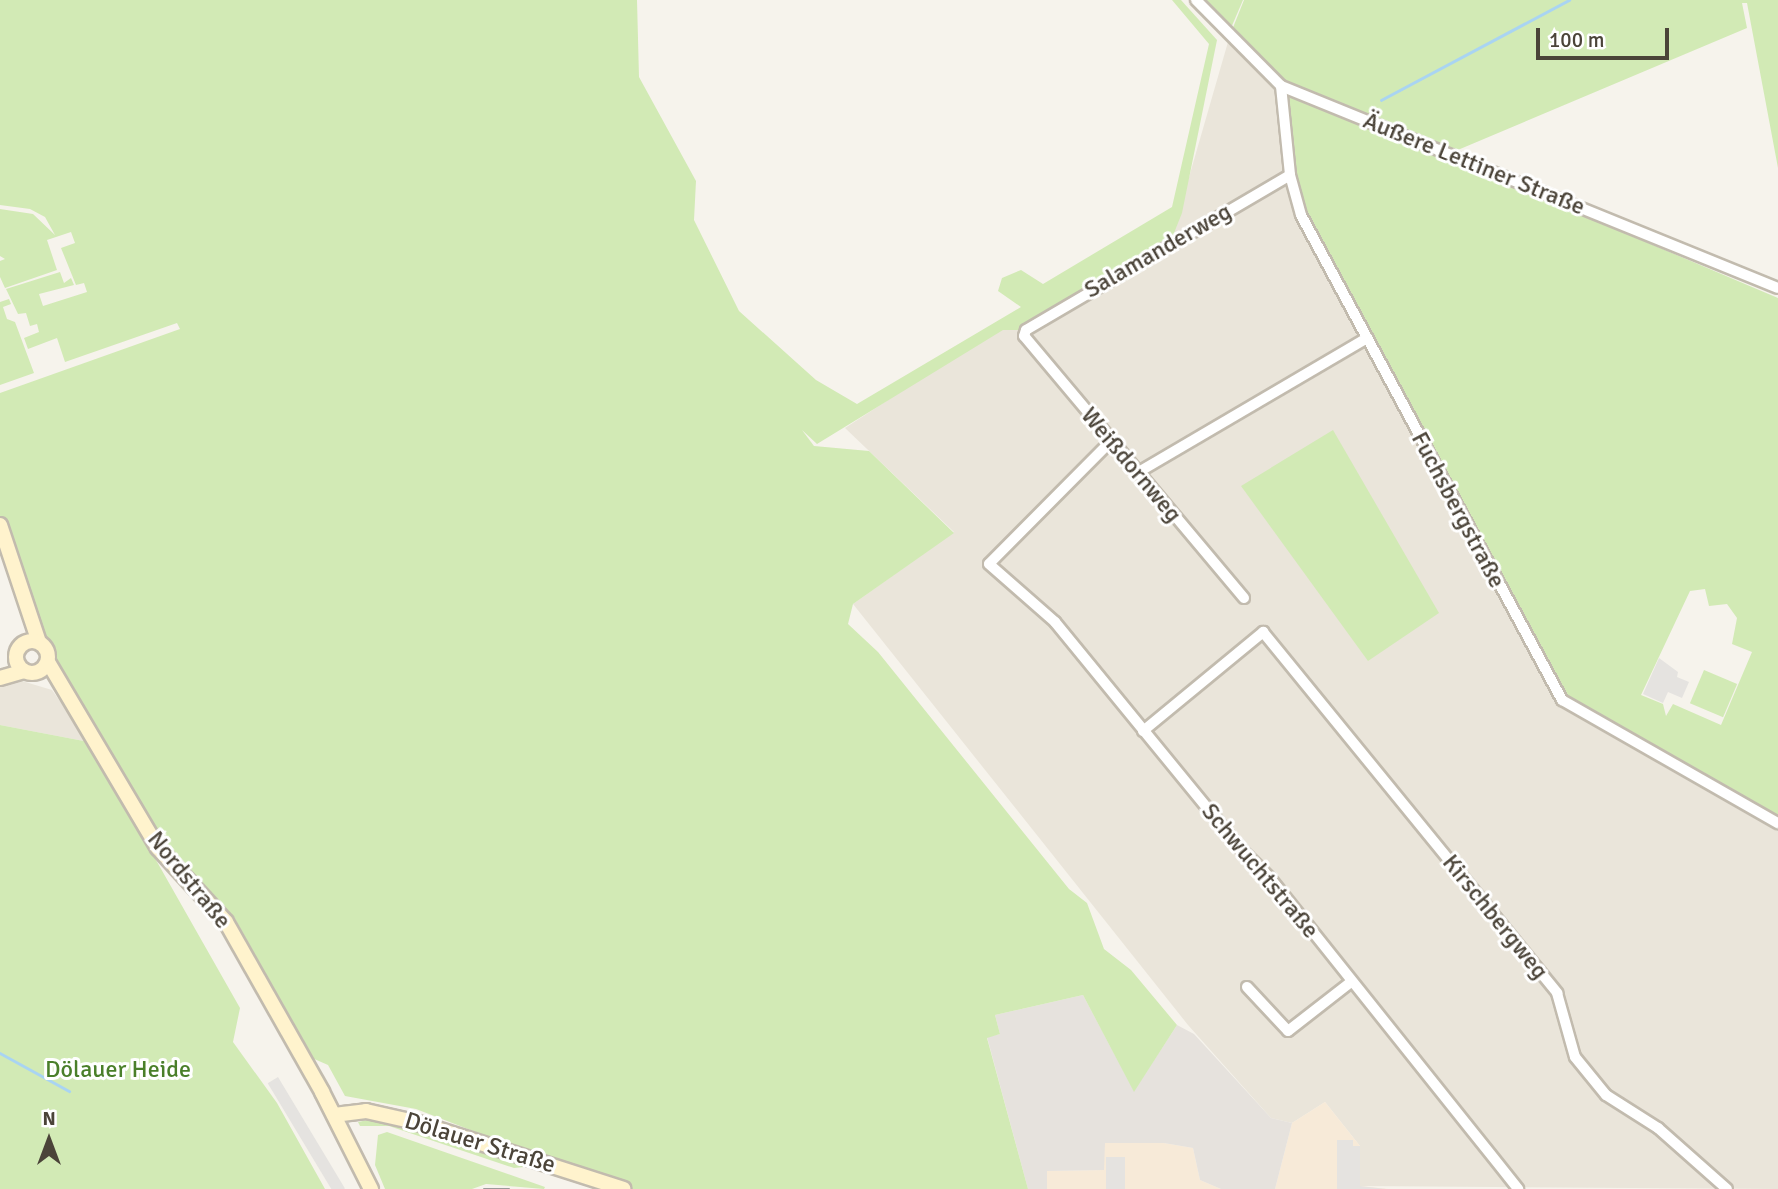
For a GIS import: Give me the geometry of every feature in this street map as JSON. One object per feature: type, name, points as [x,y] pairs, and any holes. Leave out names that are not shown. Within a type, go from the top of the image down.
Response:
[{"type":"main road","points":[[0,525],[32,611],[33,642],[16,652],[20,667]]},
{"type":"main road","name":"Nordstraße","points":[[33,642],[47,650],[43,667],[60,683],[158,848],[226,922],[334,1115],[370,1189]]},
{"type":"main road","points":[[0,676],[20,667],[43,667]]},
{"type":"main road","name":"Dölauer Straße","points":[[334,1115],[366,1111],[405,1119],[624,1189]]},
{"type":"street","name":"Äußere Lettiner Straße","points":[[1196,0],[1281,86],[1778,288]]},
{"type":"street","name":"Fuchsbergstraße","points":[[1281,86],[1290,174],[1301,215],[1562,701],[1778,823]]},
{"type":"street","name":"Salamanderweg","points":[[1026,330],[1290,174]]},
{"type":"street","name":"Weißdornweg","points":[[1026,330],[1024,336],[1244,598]]},
{"type":"street","points":[[1137,473],[1367,338]]},
{"type":"street","name":"Schwuchtstraße","points":[[1111,441],[989,564],[1055,622],[1143,731],[1270,878],[1518,1189]]},
{"type":"street","name":"Kirschbergweg","points":[[1143,731],[1263,632],[1557,993],[1575,1057],[1606,1095],[1658,1128],[1727,1189]]},
{"type":"street","points":[[1247,986],[1288,1031],[1351,982]]},
{"type":"shaded area","points":[[1230,35],[1281,86],[1530,646],[1778,823],[1778,1189],[1360,1186],[1360,1146],[1325,1102],[1292,1123],[1271,1118],[1188,1025],[853,604],[954,532],[845,428],[999,328],[1170,243]]},
{"type":"shaded area","points":[[1659,658],[1678,672],[1677,677],[1689,682],[1682,698],[1668,692],[1663,703],[1643,694]]},
{"type":"shaded area","points":[[22,681],[52,690],[89,742],[0,725],[0,684]]},
{"type":"shaded area","points":[[1083,995],[1134,1091],[1177,1025],[1194,1034],[1271,1118],[1292,1123],[1275,1189],[1221,1189],[1200,1180],[1193,1148],[1164,1143],[1105,1143],[1104,1170],[1047,1171],[1047,1189],[1028,1189],[987,1037],[1000,1034],[995,1015]]},
{"type":"shaded area","points":[[278,1077],[345,1188],[331,1189],[268,1083]]},
{"type":"shaded area","points":[[1325,1102],[1360,1146],[1360,1186],[1388,1189],[1275,1189],[1292,1123]]},
{"type":"shaded area","points":[[1337,1140],[1353,1140],[1353,1146],[1360,1146],[1360,1186],[1386,1189],[1337,1189]]},
{"type":"shaded area","points":[[1104,1143],[1164,1143],[1193,1148],[1200,1180],[1221,1189],[1047,1189],[1046,1171],[1104,1170]]},
{"type":"shaded area","points":[[1106,1157],[1125,1157],[1125,1189],[1106,1189]]},
{"type":"green space","points":[[0,0],[637,0],[639,77],[696,181],[694,220],[739,311],[816,380],[857,404],[1021,307],[998,291],[1002,278],[1021,270],[1043,284],[1172,207],[1209,44],[1172,0],[1181,0],[1217,40],[1182,213],[1170,243],[1026,330],[1003,330],[817,444],[802,430],[814,446],[869,451],[954,533],[853,604],[848,624],[878,652],[1069,889],[1087,903],[1104,949],[1131,970],[1177,1025],[1134,1092],[1083,995],[995,1015],[1000,1034],[987,1038],[1028,1189],[624,1189],[416,1109],[345,1096],[328,1065],[312,1058],[234,917],[167,853],[55,669],[0,525],[0,393],[180,329],[177,323],[65,362],[57,338],[28,349],[24,338],[39,332],[37,324],[30,326],[26,313],[18,314],[6,289],[60,272],[64,283],[71,278],[74,285],[39,294],[43,306],[87,292],[84,283],[76,285],[61,248],[75,243],[71,232],[47,240],[57,270],[5,288],[0,277],[0,261],[5,259],[0,256],[0,209],[33,214],[55,235],[45,217],[30,209],[0,205]]},
{"type":"green space","points":[[1203,0],[1243,0],[1231,28]]},
{"type":"green space","points":[[1244,0],[1778,0],[1778,168],[1747,3],[1742,3],[1747,28],[1453,152],[1283,88],[1230,35]]},
{"type":"green space","points":[[1283,88],[1778,298],[1778,816],[1562,700],[1301,215]],"holes":[[[1705,589],[1709,606],[1727,604],[1737,618],[1732,644],[1752,652],[1721,725],[1673,704],[1666,716],[1663,704],[1641,695],[1690,591]]]},
{"type":"green space","points":[[9,299],[11,304],[3,307],[7,319],[15,322],[34,373],[0,385],[0,302]]},
{"type":"green space","points":[[1333,430],[1439,613],[1368,661],[1241,486]]},
{"type":"green space","points":[[1704,670],[1737,684],[1723,717],[1690,703]]},
{"type":"green space","name":"Dölauer Heide","points":[[0,725],[89,742],[240,1008],[233,1042],[277,1103],[325,1189],[0,1189]]},
{"type":"green space","points":[[378,1118],[534,1166],[514,1168],[389,1126],[360,1126],[358,1122]]},
{"type":"green space","points":[[387,1132],[545,1187],[486,1184],[472,1189],[385,1189],[375,1165],[378,1135]]},
{"type":"waterway","points":[[1381,100],[1569,0]]},
{"type":"waterway","points":[[0,1053],[69,1091]]},
{"type":"tram line","points":[[484,1189],[509,1189]]}]
